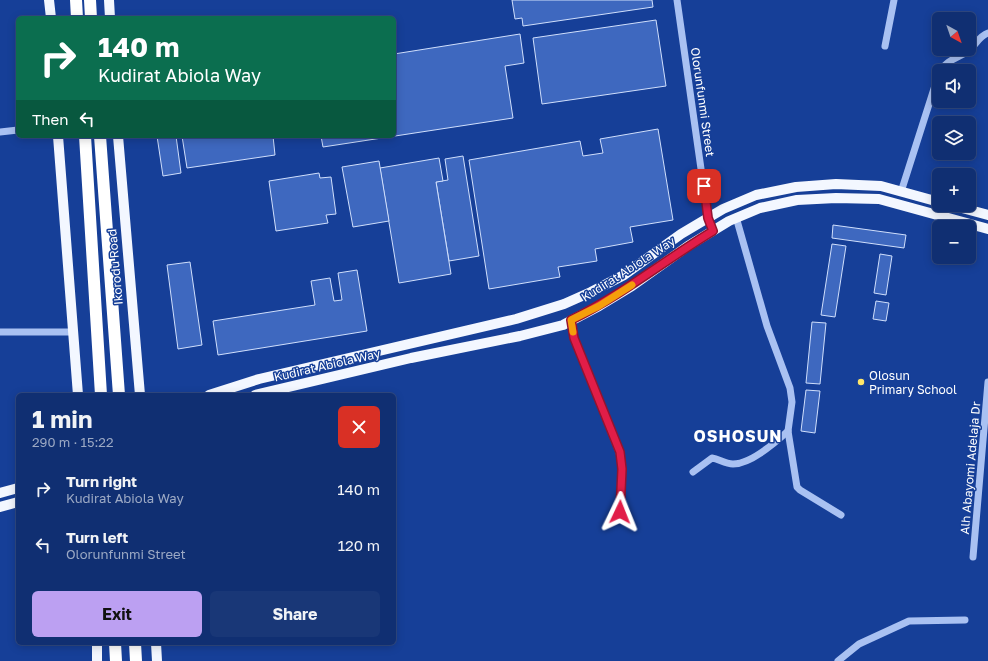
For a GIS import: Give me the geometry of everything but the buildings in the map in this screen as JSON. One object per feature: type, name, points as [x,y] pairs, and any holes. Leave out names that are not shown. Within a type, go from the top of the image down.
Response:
[{"type":"highway","points":[[76,0],[77,16]]},
{"type":"highway","points":[[90,0],[91,16]]},
{"type":"highway","name":"Ikorodu Road","points":[[85,138],[101,393]]},
{"type":"highway","name":"Ikorodu Road","points":[[100,138],[119,393]]},
{"type":"highway","points":[[115,645],[116,661]]},
{"type":"highway","points":[[135,645],[136,661]]},
{"type":"main road","points":[[49,0],[50,16]]},
{"type":"main road","points":[[108,0],[110,16]]},
{"type":"main road","points":[[58,138],[78,393]]},
{"type":"main road","name":"Ikorodu Road","points":[[118,138],[140,393]]},
{"type":"main road","name":"Kudirat Abiola Way","points":[[216,393],[259,379],[516,319],[564,304],[624,275],[681,234],[723,209],[756,195],[796,187],[836,184],[881,186],[932,200]]},
{"type":"main road","name":"Kudirat Abiola Way","points":[[263,393],[411,358],[520,336],[563,324],[599,306],[632,286],[688,246],[713,231],[736,218],[760,208],[797,200],[836,198],[879,199],[988,229]]},
{"type":"main road","points":[[976,212],[988,215]]},
{"type":"main road","points":[[139,384],[146,393]]},
{"type":"main road","points":[[0,493],[16,489]]},
{"type":"main road","points":[[0,507],[16,503]]},
{"type":"main road","points":[[97,645],[97,661]]},
{"type":"main road","points":[[156,645],[157,661]]},
{"type":"street","name":"Olorunfunmi Street","points":[[677,0],[708,218],[713,231]]},
{"type":"street","points":[[885,46],[894,0]]},
{"type":"street","points":[[945,64],[953,58],[969,51],[980,37],[988,33]]},
{"type":"street","points":[[902,192],[932,97]]},
{"type":"street","points":[[0,132],[16,130]]},
{"type":"street","points":[[736,218],[769,332],[790,388],[792,402],[788,431],[798,487],[800,490],[842,515]]},
{"type":"street","points":[[571,320],[574,338],[620,452],[622,469],[620,512]]},
{"type":"street","points":[[0,332],[73,332]]},
{"type":"street","name":"Alh Abayomi Adelaja Dr","points":[[973,556],[988,382]]},
{"type":"street","points":[[693,472],[712,458],[731,464],[745,461],[775,442],[788,431]]},
{"type":"street","points":[[838,661],[860,644],[909,621],[965,620]]},
{"type":"slow traffic","points":[[573,332],[571,320],[599,306],[632,285]]},
{"type":"place","name":"Olosun Primary School","points":[[861,382]]},
{"type":"district","name":"OSHOSUN","points":[[738,436]]},
{"type":"route","points":[[620,512],[622,469],[620,452],[574,338],[571,320],[610,300],[688,246],[713,231],[708,218],[704,186]]}]
